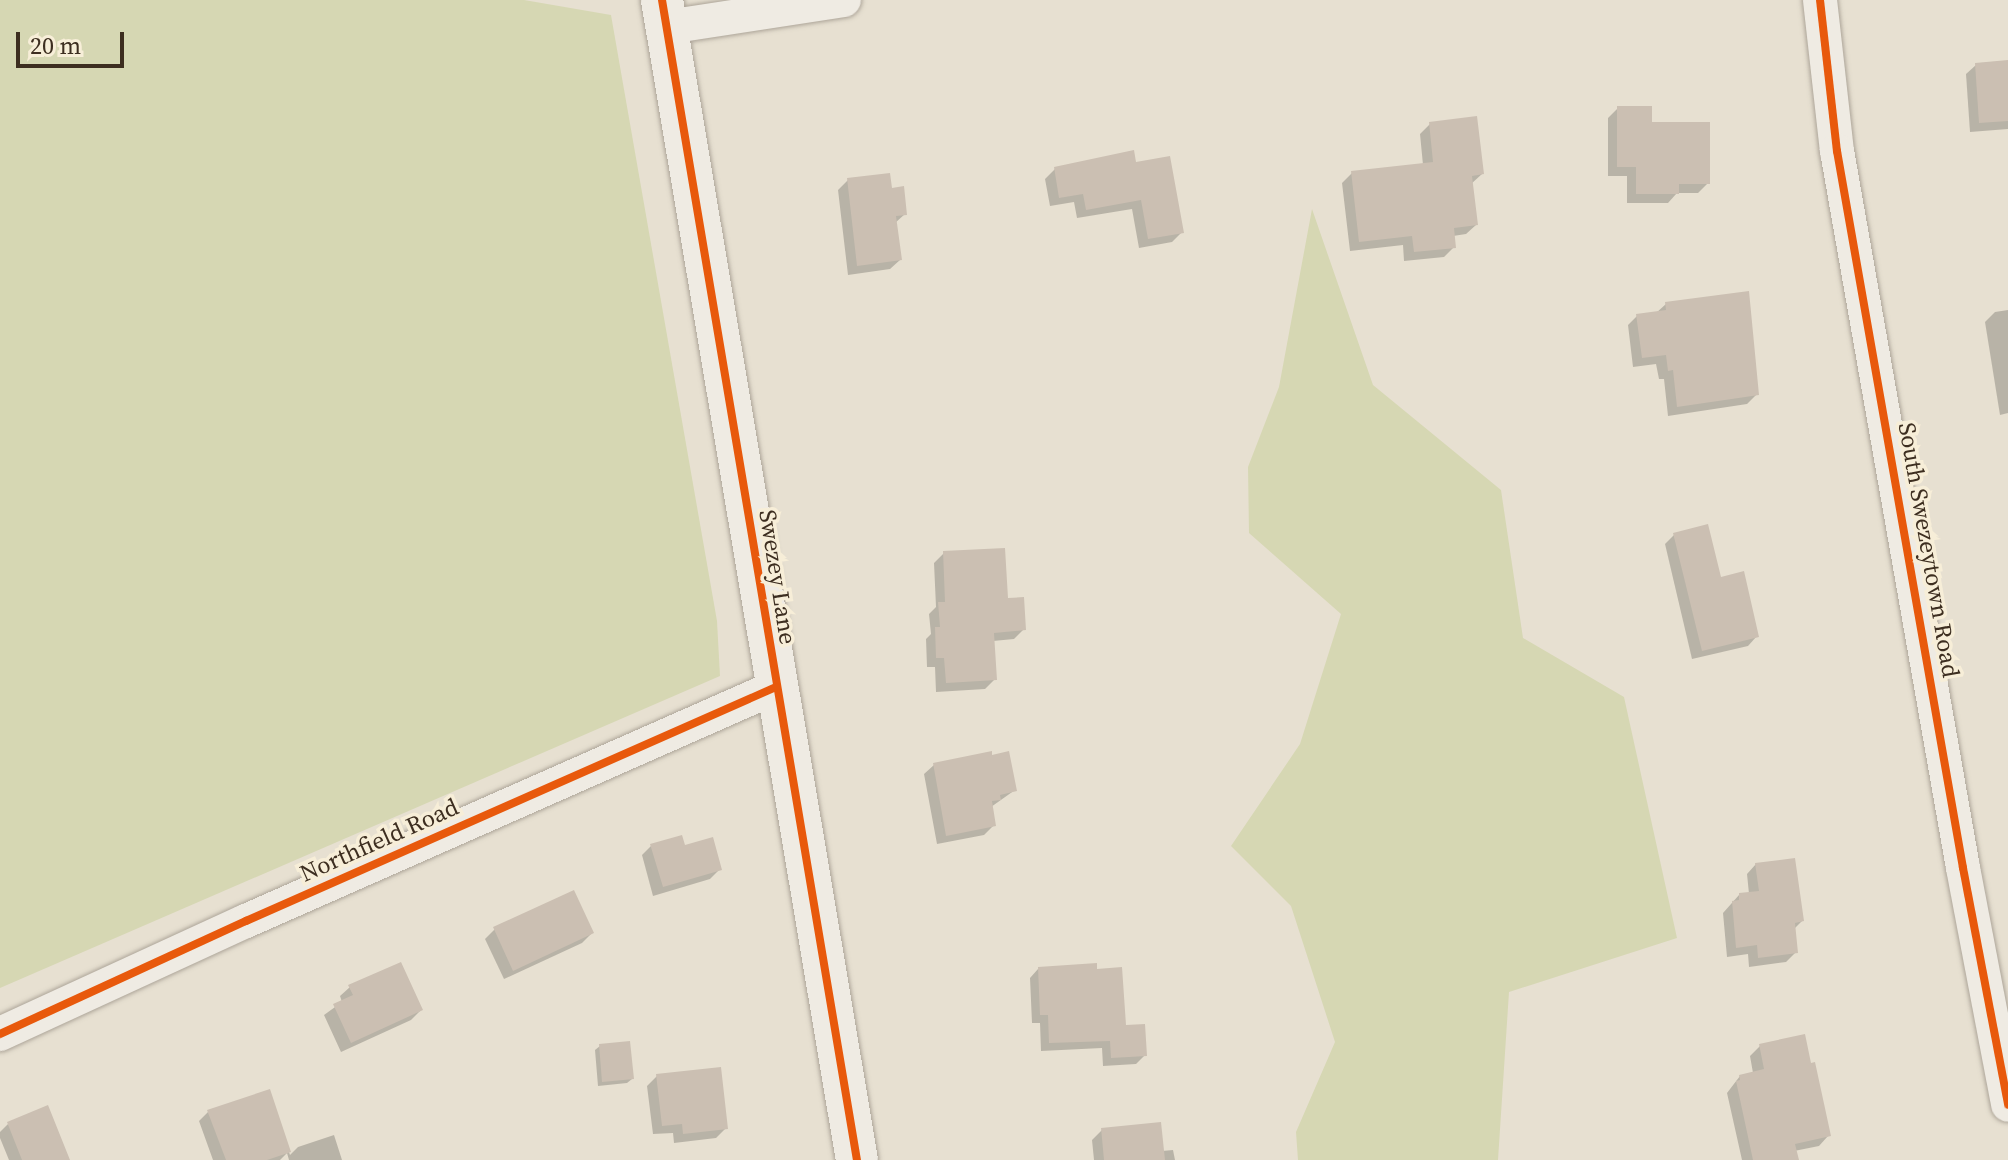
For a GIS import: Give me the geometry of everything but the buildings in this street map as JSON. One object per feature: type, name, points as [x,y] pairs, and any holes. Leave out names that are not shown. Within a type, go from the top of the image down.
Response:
[{"type":"street","points":[[664,14],[844,0]]},
{"type":"street","name":"South Swezeytown Road","points":[[1820,0],[1837,151],[2008,1105]]},
{"type":"street","name":"Swezey Lane","points":[[664,14],[857,1160]]},
{"type":"street","name":"Northfield Road","points":[[0,1034],[260,914],[776,687]]},
{"type":"green space","points":[[0,0],[524,0],[611,15],[717,621],[720,676],[0,988]]},
{"type":"green space","points":[[1312,209],[1373,385],[1501,490],[1523,638],[1624,697],[1677,938],[1509,992],[1498,1160],[1298,1160],[1296,1132],[1335,1042],[1291,906],[1231,846],[1300,744],[1341,614],[1249,533],[1248,467],[1279,387]]},
{"type":"cycle path","points":[[662,0],[857,1160]]},
{"type":"cycle path","points":[[1820,0],[1837,151],[1963,868],[2008,1105]]},
{"type":"cycle path","points":[[0,1034],[246,921],[776,687]]}]
